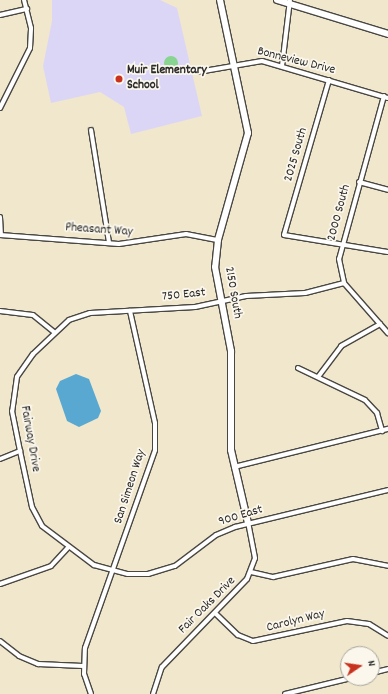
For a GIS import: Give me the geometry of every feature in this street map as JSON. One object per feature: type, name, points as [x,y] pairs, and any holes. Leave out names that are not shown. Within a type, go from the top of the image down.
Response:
[{"type":"street","points":[[0,108],[30,48],[31,28],[24,0]]},
{"type":"street","name":"2150 South","points":[[220,0],[246,115],[247,141],[218,240],[215,266],[231,351],[230,443],[234,467],[248,523]]},
{"type":"street","points":[[277,0],[290,2],[388,34]]},
{"type":"street","points":[[282,66],[290,2]]},
{"type":"street","points":[[0,15],[26,9]]},
{"type":"street","name":"Bonneview Drive","points":[[198,72],[255,60],[282,66],[386,97]]},
{"type":"street","name":"2025 South","points":[[330,80],[284,235],[341,244]]},
{"type":"street","name":"2000 South","points":[[344,283],[340,267],[341,244],[386,97]]},
{"type":"street","points":[[91,130],[109,244]]},
{"type":"street","points":[[359,182],[388,190]]},
{"type":"street","name":"Pheasant Way","points":[[0,217],[0,235],[109,244],[139,244],[186,234],[218,240]]},
{"type":"street","points":[[341,244],[388,252]]},
{"type":"street","points":[[344,283],[388,333]]},
{"type":"street","name":"750 East","points":[[54,332],[82,315],[221,302],[246,296],[305,293],[344,283]]},
{"type":"street","points":[[0,310],[33,315],[54,332]]},
{"type":"street","name":"San Simeon Way","points":[[83,666],[112,572],[151,466],[156,442],[130,311]]},
{"type":"street","points":[[318,377],[341,346],[380,324]]},
{"type":"street","name":"Fairway Drive","points":[[54,332],[24,365],[15,384],[12,411],[36,518],[69,547]]},
{"type":"street","points":[[298,368],[369,403],[382,431]]},
{"type":"street","points":[[234,467],[388,429]]},
{"type":"street","points":[[0,459],[20,452]]},
{"type":"street","name":"900 East","points":[[69,547],[94,565],[112,572],[142,575],[168,569],[191,556],[216,535],[248,523],[388,490]]},
{"type":"street","name":"Fair Oaks Drive","points":[[153,694],[162,667],[251,572],[255,550],[248,523]]},
{"type":"street","points":[[0,584],[51,566],[69,547]]},
{"type":"street","points":[[251,572],[273,577],[352,559],[388,566]]},
{"type":"street","name":"Carolyn Way","points":[[215,612],[249,641],[347,621],[369,624],[388,636]]},
{"type":"street","points":[[0,641],[19,656],[38,664],[83,666],[91,694]]},
{"type":"street","points":[[287,694],[340,681]]},
{"type":"shaded area","name":"Muir Elementary School","points":[[52,0],[160,0],[177,8],[202,116],[131,134],[124,107],[100,92],[51,103],[43,66],[52,21]]},
{"type":"green space","points":[[168,56],[174,56],[178,60],[178,66],[174,70],[168,70],[164,66],[164,60]]},
{"type":"water","points":[[76,374],[89,379],[101,411],[98,418],[79,427],[67,421],[56,389],[60,381]]},
{"type":"place","name":"Muir Elementary School","points":[[119,79]]}]
